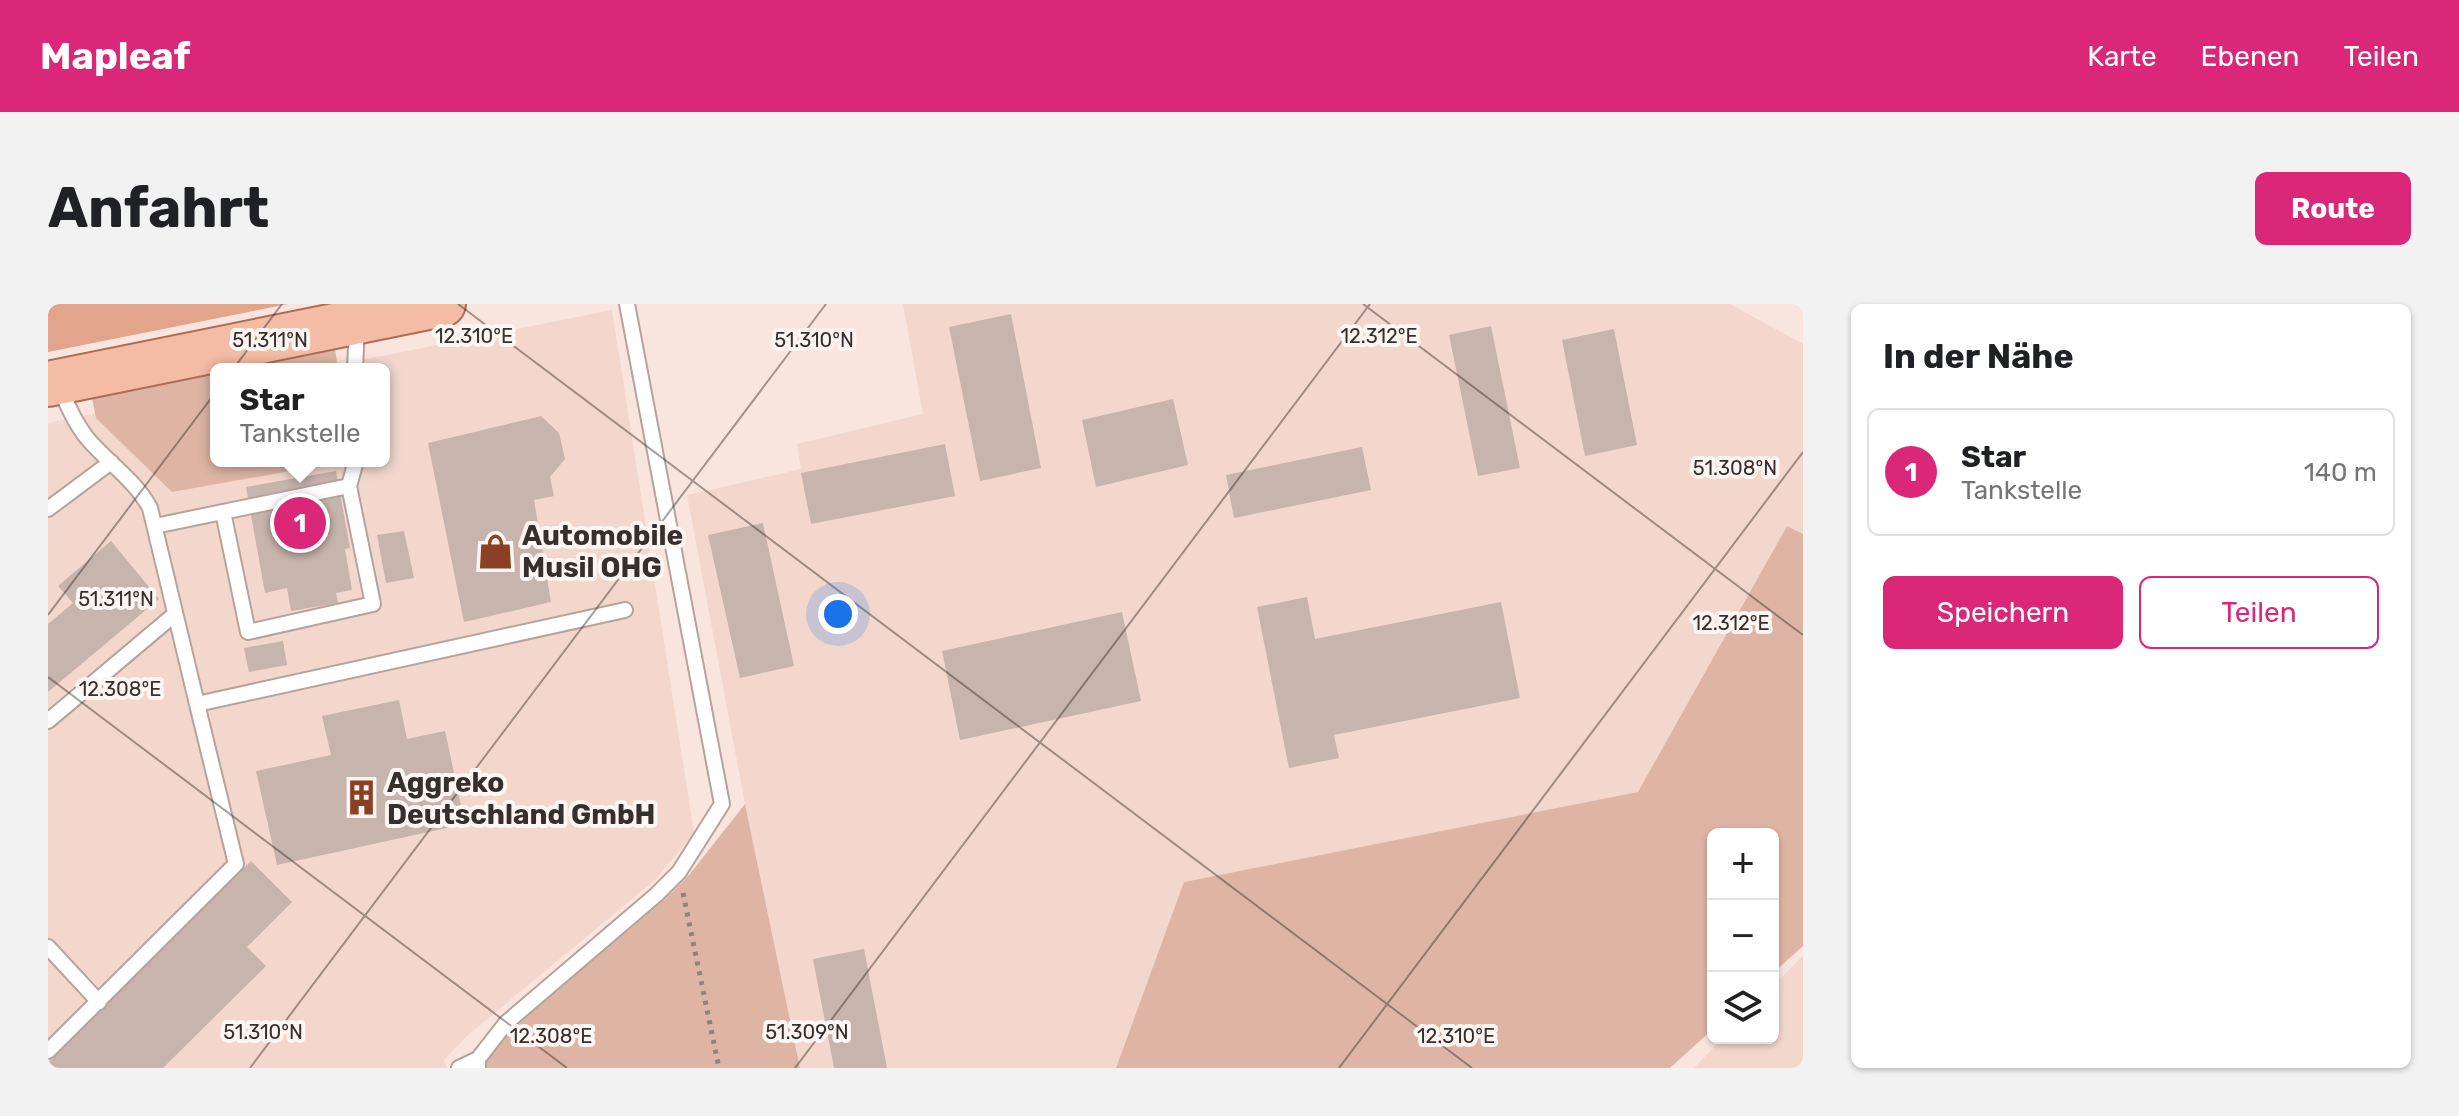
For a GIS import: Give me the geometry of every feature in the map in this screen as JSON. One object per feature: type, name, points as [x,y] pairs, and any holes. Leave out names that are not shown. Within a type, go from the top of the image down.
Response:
[{"type":"main road","points":[[52,383],[443,304]]},
{"type":"lane","points":[[459,1068],[478,1064],[506,1023],[679,872],[722,804],[627,304]]},
{"type":"lane","points":[[355,363],[357,321]]},
{"type":"lane","points":[[48,1051],[236,864],[155,526],[145,499],[87,437],[52,383]]},
{"type":"lane","points":[[49,505],[111,462]]},
{"type":"lane","points":[[223,512],[248,632],[373,604],[349,486],[354,467]]},
{"type":"lane","points":[[155,526],[349,486]]},
{"type":"lane","points":[[197,704],[625,610]]},
{"type":"lane","points":[[48,721],[175,614]]},
{"type":"lane","points":[[48,947],[99,1002]]},
{"type":"path","points":[[679,872],[719,1068]]},
{"type":"shaded area","points":[[48,304],[288,304],[48,352]]},
{"type":"shaded area","points":[[903,304],[1730,304],[1803,344],[1803,534],[1787,527],[1639,792],[1185,882],[1116,1068],[800,1068],[745,804],[687,495],[801,469],[797,444],[923,414]]},
{"type":"shaded area","points":[[612,310],[694,833],[655,880],[468,1035],[444,1060],[447,1068],[48,1068],[48,423],[210,390],[210,467],[390,467],[390,363],[347,363]]},
{"type":"shaded area","points":[[335,348],[337,363],[261,363]]},
{"type":"shaded area","points":[[210,373],[210,467],[312,467],[172,492],[96,418],[92,398]]},
{"type":"shaded area","points":[[1787,526],[1803,534],[1803,946],[1779,968],[1779,828],[1707,828],[1707,1034],[1670,1068],[1116,1068],[1184,882],[1638,792]]},
{"type":"shaded area","points":[[745,804],[800,1068],[486,1068],[486,1060],[507,1031],[666,898],[689,875]]},
{"type":"shaded area","points":[[1803,956],[1803,1068],[1694,1068],[1717,1044],[1779,1044],[1779,980]]},
{"type":"building","points":[[1011,314],[1041,468],[980,481],[949,327]]},
{"type":"building","points":[[1491,326],[1520,468],[1478,476],[1449,335]]},
{"type":"building","points":[[1614,329],[1637,445],[1585,456],[1562,340]]},
{"type":"building","points":[[1173,399],[1188,465],[1096,487],[1082,420]]},
{"type":"building","name":"Automobile Musil OHG","points":[[541,416],[559,433],[565,459],[550,477],[554,496],[534,500],[551,602],[464,622],[428,443]]},
{"type":"building","points":[[945,444],[955,496],[811,524],[801,473]]},
{"type":"building","points":[[1362,447],[1371,490],[1234,518],[1226,475]]},
{"type":"building","points":[[336,471],[350,548],[345,549],[352,590],[336,593],[338,603],[291,611],[287,588],[265,593],[246,487]]},
{"type":"building","points":[[763,523],[794,666],[740,678],[708,535]]},
{"type":"building","points":[[404,531],[414,578],[386,583],[377,535]]},
{"type":"building","points":[[111,541],[159,599],[48,692],[48,624],[73,603],[58,586]]},
{"type":"building","points":[[1307,597],[1315,639],[1501,602],[1520,698],[1334,735],[1339,758],[1289,768],[1257,607]]},
{"type":"building","points":[[1122,612],[1141,701],[960,740],[942,651]]},
{"type":"building","points":[[283,641],[287,665],[249,672],[244,648]]},
{"type":"building","name":"Aggreko Deutschland GmbH","points":[[399,700],[407,739],[445,731],[465,824],[277,865],[256,771],[331,755],[322,716]]},
{"type":"building","points":[[251,861],[292,902],[247,947],[266,966],[163,1068],[48,1068],[48,1063]]},
{"type":"building","points":[[864,949],[887,1068],[834,1068],[813,959]]},
{"type":"place","name":"Star","points":[[300,523]]},
{"type":"place","name":"Automobile Musil OHG","points":[[496,551]]},
{"type":"place","name":"Aggreko Deutschland GmbH","points":[[361,798]]}]
